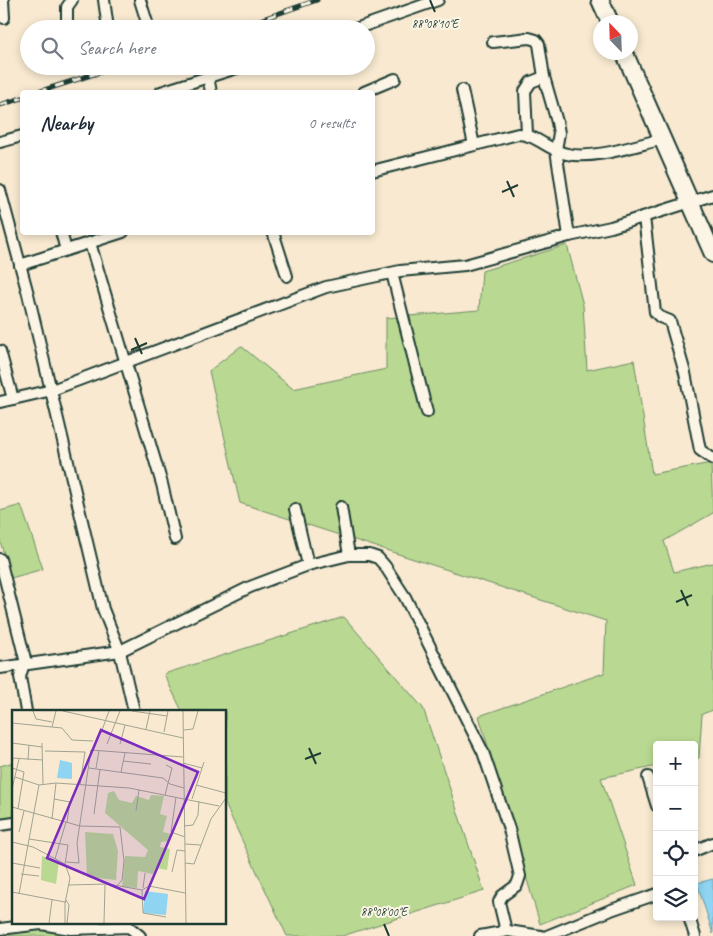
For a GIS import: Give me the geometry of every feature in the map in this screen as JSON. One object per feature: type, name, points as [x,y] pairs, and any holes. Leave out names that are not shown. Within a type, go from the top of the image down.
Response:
[{"type":"main road","points":[[600,0],[607,15]]},
{"type":"main road","points":[[628,60],[713,254]]},
{"type":"street","points":[[3,0],[4,18]]},
{"type":"street","points":[[67,20],[67,8],[72,0]]},
{"type":"street","points":[[104,0],[107,20]]},
{"type":"street","points":[[140,0],[146,20]]},
{"type":"street","points":[[375,22],[438,0]]},
{"type":"street","points":[[494,42],[529,38],[536,40],[557,122],[556,150],[569,236]]},
{"type":"street","points":[[167,90],[214,75]]},
{"type":"street","points":[[208,77],[211,90]]},
{"type":"street","points":[[527,134],[525,91],[531,82],[544,77]]},
{"type":"street","points":[[369,90],[395,79]]},
{"type":"street","points":[[462,90],[474,144]]},
{"type":"street","points":[[375,169],[474,144],[527,134],[567,154],[586,155],[663,139]]},
{"type":"street","points":[[0,142],[20,137]]},
{"type":"street","points":[[0,190],[52,390],[75,499],[103,609],[120,651],[134,710]]},
{"type":"street","points":[[0,402],[52,390],[326,287],[392,273],[465,265],[644,217],[713,195]]},
{"type":"street","points":[[644,217],[655,312],[657,315],[670,321],[685,373],[700,450],[713,459]]},
{"type":"street","points":[[62,235],[66,250]]},
{"type":"street","points":[[20,265],[112,235]]},
{"type":"street","points":[[274,235],[287,276]]},
{"type":"street","points":[[90,243],[162,484],[175,539]]},
{"type":"street","points":[[392,273],[427,412]]},
{"type":"street","points":[[0,351],[13,398]]},
{"type":"street","points":[[341,507],[349,555]]},
{"type":"street","points":[[295,509],[308,565]]},
{"type":"street","points":[[0,668],[120,651],[250,587],[308,565],[349,555],[369,555],[378,558],[405,597],[482,752],[509,829],[520,876],[517,886],[502,896],[499,902],[506,932]]},
{"type":"street","points":[[0,559],[25,663],[20,677],[26,710]]},
{"type":"street","points":[[648,776],[653,793]]},
{"type":"street","points":[[698,849],[713,843]]},
{"type":"street","points":[[547,936],[653,895]]},
{"type":"street","points":[[690,921],[695,936]]},
{"type":"street","points":[[0,929],[36,924]]},
{"type":"street","points":[[52,924],[70,929],[129,925],[140,936]]},
{"type":"street","points":[[480,936],[506,932],[541,936]]},
{"type":"green space","points":[[567,245],[583,305],[587,370],[634,360],[652,474],[711,463],[713,513],[664,541],[674,572],[713,563],[713,710],[702,714],[699,758],[698,741],[653,741],[653,767],[601,778],[637,885],[540,924],[479,716],[604,673],[606,621],[240,503],[209,371],[241,346],[293,389],[386,369],[386,318],[479,310],[482,271]]},
{"type":"green space","points":[[21,505],[43,569],[11,578],[0,541],[0,511]]},
{"type":"green space","points":[[344,617],[423,708],[484,891],[342,936],[287,936],[226,806],[226,710],[182,710],[164,674]]},
{"type":"green space","points":[[12,763],[12,818],[0,820],[0,766]]},
{"type":"green space","points":[[78,924],[82,936],[0,936],[0,933]]},
{"type":"water","points":[[713,879],[713,934],[698,886],[698,883]]},
{"type":"railway","points":[[260,20],[317,0]]},
{"type":"railway","points":[[44,90],[91,75]]},
{"type":"railway","points":[[0,105],[20,99]]}]
